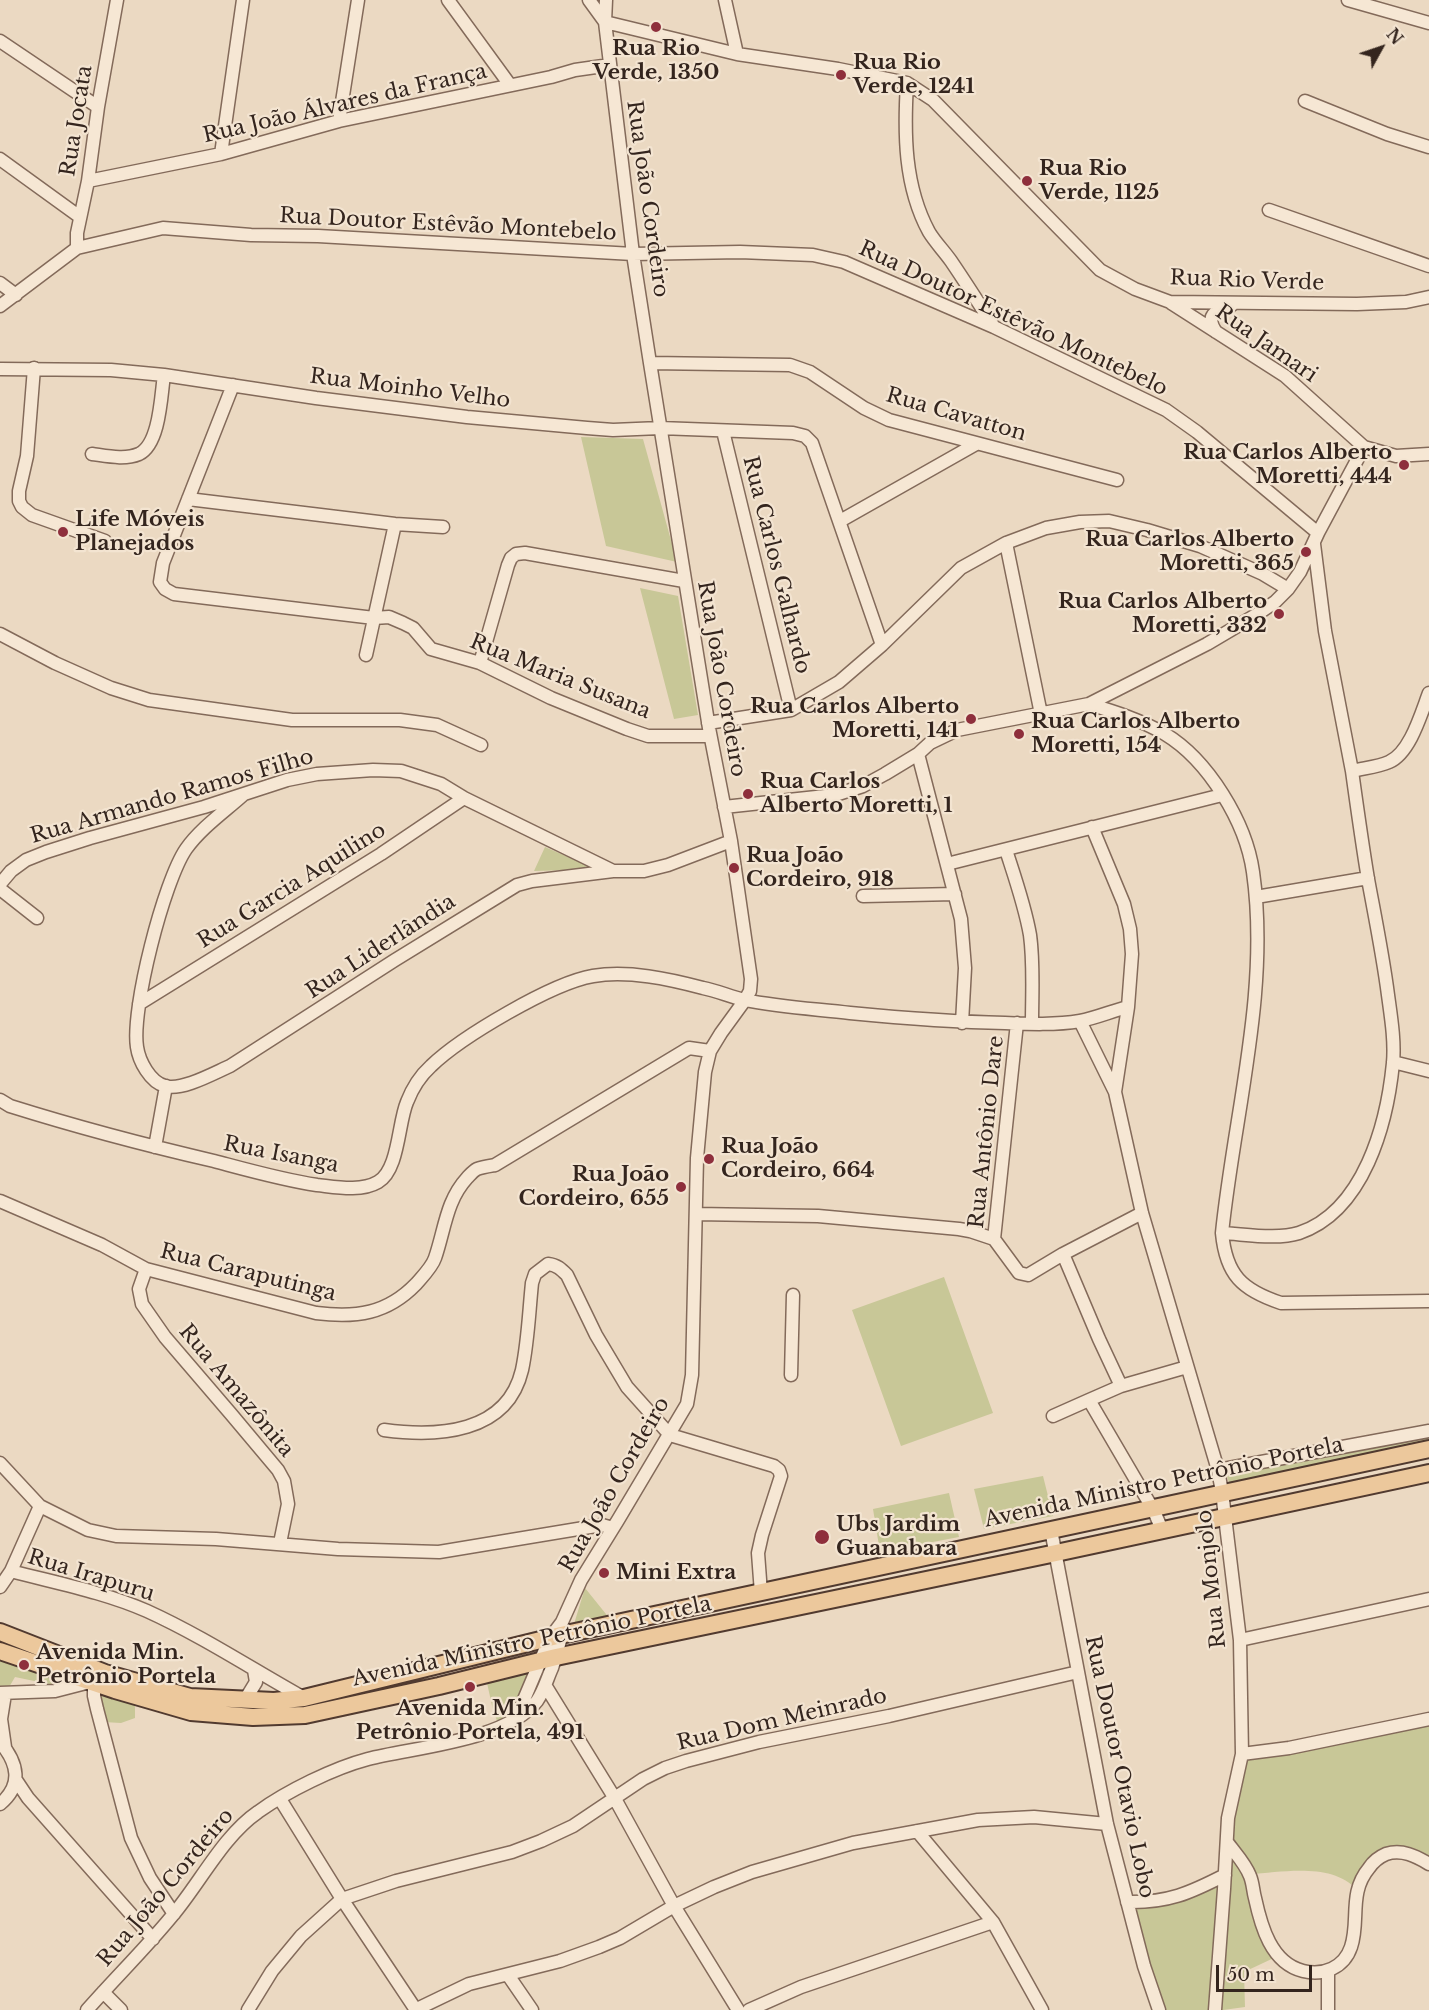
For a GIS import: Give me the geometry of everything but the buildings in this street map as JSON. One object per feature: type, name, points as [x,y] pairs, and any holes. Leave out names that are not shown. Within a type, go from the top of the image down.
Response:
[{"type":"main road","name":"Avenida Ministro Petrônio Portela","points":[[0,1632],[105,1673],[190,1697],[274,1701],[304,1698],[558,1632],[761,1593],[1429,1449]]},
{"type":"main road","name":"Avenida Ministro Petrônio Portela","points":[[0,1651],[191,1712],[253,1717],[305,1715],[549,1659],[1429,1473]]},
{"type":"street","name":"Rua Jocata","points":[[77,248],[77,233],[88,181],[98,107],[117,0]]},
{"type":"street","points":[[221,154],[243,0]]},
{"type":"street","points":[[339,121],[358,0]]},
{"type":"street","points":[[448,0],[510,85]]},
{"type":"street","points":[[589,0],[605,22]]},
{"type":"street","name":"Rua João Cordeiro","points":[[87,2010],[153,1939],[237,1831],[258,1812],[327,1773],[367,1759],[478,1736],[500,1727],[535,1703],[545,1685],[549,1659],[558,1632],[580,1580],[687,1404],[693,1375],[698,1142],[705,1072],[710,1052],[750,991],[751,979],[731,841],[684,581],[633,254],[605,22],[606,0]]},
{"type":"street","points":[[725,0],[736,54]]},
{"type":"street","points":[[1348,0],[1429,23]]},
{"type":"street","name":"Rua Rio Verde","points":[[605,22],[736,54],[838,69],[908,83],[933,100],[1100,270],[1135,289],[1170,302],[1357,304],[1406,302],[1429,297]]},
{"type":"street","points":[[0,41],[98,107]]},
{"type":"street","name":"Rua João Álvares da França","points":[[88,181],[221,154],[339,121],[575,70],[610,65]]},
{"type":"street","points":[[908,83],[906,152],[916,202],[929,232],[994,327]]},
{"type":"street","points":[[1305,101],[1387,134],[1429,147]]},
{"type":"street","points":[[0,159],[80,217]]},
{"type":"street","points":[[1269,210],[1429,266]]},
{"type":"street","name":"Rua Doutor Estêvão Montebelo","points":[[77,248],[163,228],[633,254],[740,252],[813,255],[844,262],[994,327],[1166,410],[1197,432],[1316,538]]},
{"type":"street","points":[[0,306],[77,248]]},
{"type":"street","points":[[0,283],[16,295]]},
{"type":"street","name":"Rua Jamari","points":[[1170,302],[1285,376],[1364,447]]},
{"type":"street","points":[[1216,332],[1211,318],[1222,309],[1239,302]]},
{"type":"street","name":"Rua Cavatton","points":[[650,363],[790,365],[810,372],[864,408],[889,420],[1117,480]]},
{"type":"street","points":[[34,368],[27,456],[19,501],[22,507],[32,515],[105,542]]},
{"type":"street","name":"Rua Moinho Velho","points":[[0,369],[111,370],[164,375],[316,398],[467,417],[596,429],[660,428],[793,433],[805,436],[812,443],[840,521]]},
{"type":"street","points":[[92,454],[121,457],[139,454],[148,447],[154,436],[164,375]]},
{"type":"street","points":[[233,385],[163,562],[160,582],[165,589],[174,594],[374,618]]},
{"type":"street","name":"Rua Carlos Galhardo","points":[[723,430],[791,710]]},
{"type":"street","points":[[882,645],[840,521],[976,444]]},
{"type":"street","points":[[724,807],[835,795],[863,786],[918,754],[930,743],[957,730],[1089,704],[1217,638],[1275,602],[1300,572],[1364,447],[1396,456],[1429,454]]},
{"type":"street","points":[[188,499],[395,524],[443,526]]},
{"type":"street","points":[[791,710],[839,682],[882,645],[961,568],[1006,543],[1046,528],[1080,522],[1109,521],[1147,530],[1200,546],[1263,574],[1288,589]]},
{"type":"street","points":[[366,655],[395,524]]},
{"type":"street","points":[[1222,1233],[1267,1236],[1296,1234],[1318,1225],[1334,1212],[1348,1196],[1366,1167],[1383,1120],[1393,1062],[1393,1036],[1380,938],[1368,878],[1352,771],[1325,631],[1316,538]]},
{"type":"street","points":[[1006,543],[1041,714]]},
{"type":"street","points":[[480,663],[508,565],[516,554],[525,553],[558,558],[684,581]]},
{"type":"street","name":"Rua Maria Susana","points":[[374,618],[388,617],[403,623],[413,628],[431,648],[480,663],[551,698],[648,736],[709,729],[791,710]]},
{"type":"street","points":[[0,634],[55,663],[111,688],[149,700],[292,720],[400,720],[437,725],[481,745]]},
{"type":"street","points":[[1352,771],[1388,763],[1397,758],[1415,729],[1429,693]]},
{"type":"street","points":[[1089,704],[1141,721],[1166,735],[1202,766],[1222,795],[1242,833],[1253,869],[1257,960],[1251,1027],[1222,1233],[1224,1253],[1232,1272],[1243,1285],[1261,1297],[1281,1303],[1429,1301]]},
{"type":"street","points":[[918,754],[955,894],[964,944],[962,1023]]},
{"type":"street","name":"Rua Armando Ramos Filho","points":[[0,884],[26,860],[90,838],[243,795],[287,780],[317,774],[373,770],[401,771],[441,784],[464,798],[613,872],[652,869],[731,841]]},
{"type":"street","points":[[155,1148],[166,1086],[155,1080],[144,1067],[137,1047],[139,1004],[163,904],[173,874],[186,849],[243,795]]},
{"type":"street","points":[[947,864],[1222,795]]},
{"type":"street","name":"Rua Garcia Aquilino","points":[[139,1004],[381,854],[464,798]]},
{"type":"street","points":[[1092,827],[1124,904],[1130,929],[1132,954],[1128,1007],[1115,1092]]},
{"type":"street","points":[[1006,850],[1026,915],[1030,937],[1032,1023]]},
{"type":"street","name":"Rua Liderlândia","points":[[166,1086],[180,1086],[230,1066],[517,885],[532,881],[613,872]]},
{"type":"street","points":[[1256,897],[1368,878]]},
{"type":"street","points":[[0,889],[37,918]]},
{"type":"street","points":[[863,896],[955,894]]},
{"type":"street","name":"Rua Isanga","points":[[0,1100],[10,1106],[77,1127],[155,1148],[315,1185],[366,1187],[382,1180],[388,1173],[406,1104],[418,1081],[429,1067],[476,1033],[528,1002],[575,980],[594,976],[624,975],[652,978],[703,988],[745,1000],[887,1017],[962,1023],[1080,1021],[1128,1007]]},
{"type":"street","name":"Rua Monjolo","points":[[1080,1021],[1115,1092],[1142,1213],[1218,1470],[1222,1492],[1240,1640],[1242,1754],[1228,1818],[1215,2010]]},
{"type":"street","name":"Rua Antônio Dare","points":[[1017,1023],[994,1239],[1019,1273],[1028,1275],[1063,1254]]},
{"type":"street","name":"Rua Caraputinga","points":[[0,1201],[102,1245],[146,1269],[316,1313],[342,1316],[384,1308],[408,1293],[434,1260],[451,1202],[459,1187],[475,1169],[495,1165],[689,1048],[710,1052]]},
{"type":"street","points":[[1393,1062],[1429,1071]]},
{"type":"street","points":[[1121,1386],[1063,1254],[1142,1213]]},
{"type":"street","points":[[696,1214],[849,1218],[958,1229],[994,1239]]},
{"type":"street","points":[[384,1430],[413,1434],[455,1431],[482,1421],[500,1409],[513,1394],[521,1372],[535,1274],[548,1264],[561,1268],[567,1275],[597,1335],[627,1387],[669,1435],[774,1466],[779,1470],[781,1476],[758,1553],[761,1593]]},
{"type":"street","name":"Rua Amazônita","points":[[146,1269],[139,1289],[142,1304],[165,1337],[245,1430],[278,1470],[284,1481],[288,1504],[280,1543]]},
{"type":"street","points":[[791,1375],[794,1295]]},
{"type":"street","points":[[1053,1416],[1121,1386],[1187,1367]]},
{"type":"street","points":[[1089,1400],[1152,1508],[1162,1530]]},
{"type":"street","name":"Avenida Ministro Petrônio Portela","points":[[1218,1470],[1429,1431]]},
{"type":"street","points":[[0,1463],[40,1506],[88,1530],[116,1536],[280,1543],[338,1549],[439,1552],[602,1525],[613,1528]]},
{"type":"street","points":[[0,1587],[10,1571],[40,1506]]},
{"type":"street","name":"Rua Doutor Otavio Lobo","points":[[1051,1530],[1107,1824],[1144,1966],[1159,2010]]},
{"type":"street","name":"Rua Irapuru","points":[[10,1571],[89,1592],[146,1611],[198,1637],[304,1698]]},
{"type":"street","points":[[1240,1640],[1429,1599]]},
{"type":"street","name":"Rua João Cordeiro","points":[[518,1716],[549,1659]]},
{"type":"street","points":[[245,1700],[256,1682],[254,1670]]},
{"type":"street","name":"Rua Dom Meinrado","points":[[248,2010],[272,1971],[302,1936],[342,1899],[396,1881],[512,1852],[541,1841],[573,1826],[643,1779],[686,1761],[759,1742],[889,1716],[1078,1672]]},
{"type":"street","points":[[153,1939],[28,1798],[16,1779],[11,1758],[2,1745],[2,1693],[55,1691],[93,1682],[96,1702],[131,1838],[150,1878],[174,1914]]},
{"type":"street","points":[[545,1685],[614,1797],[674,1906],[738,2010]]},
{"type":"street","points":[[1242,1754],[1289,1748],[1429,1719]]},
{"type":"street","points":[[0,1804],[13,1790],[16,1779]]},
{"type":"street","points":[[280,1799],[342,1899],[416,2010],[469,1984],[560,1961],[599,1947],[714,1887],[787,1861],[853,1844],[978,1820],[1034,1817],[1107,1824]]},
{"type":"street","points":[[917,1831],[993,1922],[1042,2010]]},
{"type":"street","points":[[1227,1842],[1250,1874],[1264,1930],[1270,1944],[1278,1956],[1292,1968],[1304,1972],[1328,1971],[1337,1967],[1346,1958],[1352,1946],[1357,1890],[1362,1876],[1381,1856],[1395,1851],[1408,1854],[1429,1864]]},
{"type":"street","points":[[1127,1902],[1149,1903],[1190,1893],[1225,1875]]},
{"type":"street","points":[[750,2010],[801,1987],[993,1922]]},
{"type":"street","points":[[1328,1971],[1328,2010]]},
{"type":"street","points":[[508,1975],[532,2010]]},
{"type":"street","points":[[103,1992],[121,2010]]},
{"type":"shaded area","points":[[581,437],[643,439],[677,562],[606,546]]},
{"type":"shaded area","points":[[640,588],[678,596],[698,715],[674,719]]},
{"type":"shaded area","points":[[545,847],[589,866],[573,870],[534,871]]},
{"type":"shaded area","points":[[944,1277],[993,1413],[901,1446],[852,1310]]},
{"type":"shaded area","points":[[1429,1425],[1429,1448],[1232,1491],[1224,1468]]},
{"type":"shaded area","points":[[1043,1476],[1053,1516],[984,1529],[974,1489]]},
{"type":"shaded area","points":[[949,1493],[959,1537],[880,1552],[873,1509]]},
{"type":"shaded area","points":[[585,1588],[610,1619],[574,1624]]},
{"type":"shaded area","points":[[0,1654],[44,1671],[58,1686],[15,1677],[5,1694],[0,1742]]},
{"type":"shaded area","points":[[542,1660],[525,1701],[499,1726],[485,1674]]},
{"type":"shaded area","points":[[98,1690],[135,1699],[135,1718],[121,1723],[104,1722]]},
{"type":"shaded area","points":[[1429,1718],[1429,1864],[1423,1861],[1381,1856],[1357,1890],[1347,1881],[1335,1875],[1321,1872],[1292,1871],[1250,1874],[1278,1956],[1244,1972],[1245,2007],[1223,2010],[1159,2010],[1127,1902],[1149,1903],[1225,1875],[1242,1754]]},
{"type":"place","name":"Rua Rio Verde, 1350","points":[[656,27]]},
{"type":"place","name":"Rua Rio Verde, 1241","points":[[841,75]]},
{"type":"place","name":"Rua Rio Verde, 1125","points":[[1027,181]]},
{"type":"place","name":"Rua Carlos Alberto Moretti, 444","points":[[1404,465]]},
{"type":"place","name":"Life Móveis Planejados","points":[[63,532]]},
{"type":"place","name":"Rua Carlos Alberto Moretti, 365","points":[[1306,552]]},
{"type":"place","name":"Rua Carlos Alberto Moretti, 332","points":[[1279,614]]},
{"type":"place","name":"Rua Carlos Alberto Moretti, 141","points":[[971,719]]},
{"type":"place","name":"Rua Carlos Alberto Moretti, 154","points":[[1019,734]]},
{"type":"place","name":"Rua Carlos Alberto Moretti, 1","points":[[748,794]]},
{"type":"place","name":"Rua João Cordeiro, 918","points":[[734,868]]},
{"type":"place","name":"Rua João Cordeiro, 664","points":[[709,1159]]},
{"type":"place","name":"Rua João Cordeiro, 655","points":[[681,1187]]},
{"type":"place","name":"Ubs Jardim Guanabara","points":[[822,1537]]},
{"type":"place","name":"Mini Extra","points":[[604,1573]]},
{"type":"place","name":"Avenida Min. Petrônio Portela","points":[[24,1665]]},
{"type":"place","name":"Avenida Min. Petrônio Portela, 491","points":[[470,1687]]}]
